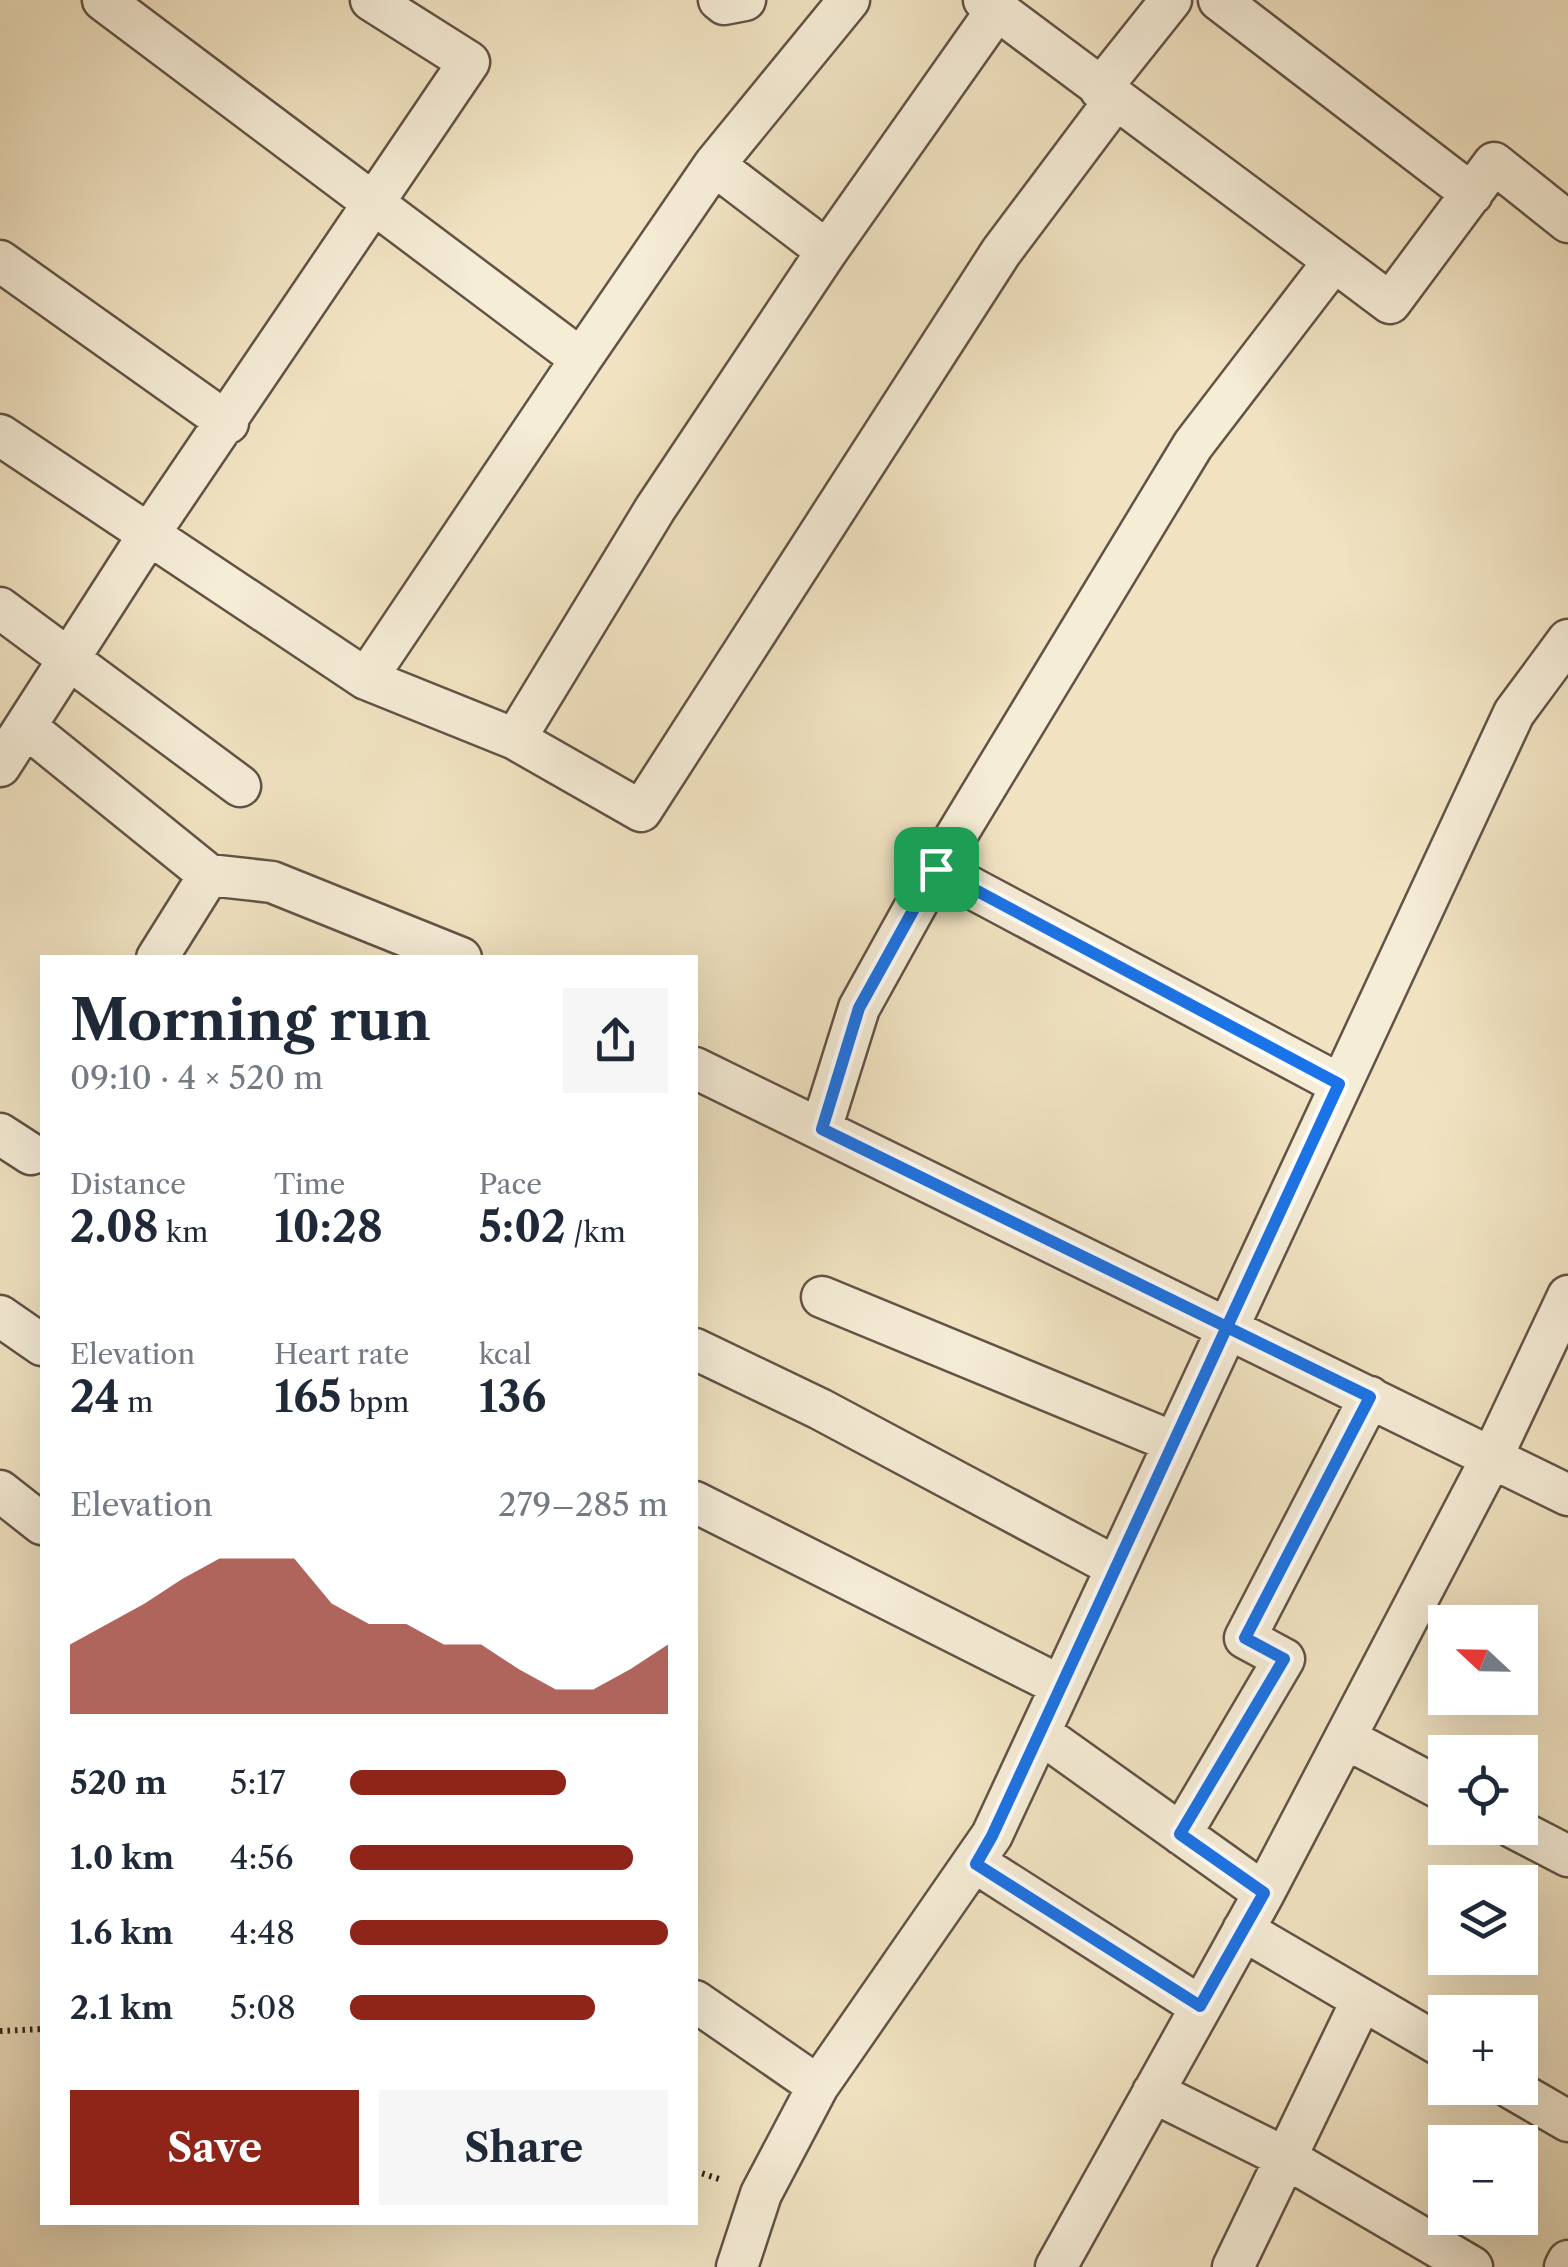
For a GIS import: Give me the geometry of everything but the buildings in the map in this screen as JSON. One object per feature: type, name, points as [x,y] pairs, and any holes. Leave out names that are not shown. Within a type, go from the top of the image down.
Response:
[{"type":"street","points":[[103,0],[581,360]]},
{"type":"street","points":[[0,766],[149,534],[228,423],[469,62],[372,0]]},
{"type":"street","points":[[719,0],[724,4],[746,0]]},
{"type":"street","points":[[366,678],[714,165],[850,0]]},
{"type":"street","points":[[0,435],[366,678],[515,738],[641,811],[1001,252],[1172,0]]},
{"type":"street","points":[[1220,0],[1472,194]]},
{"type":"street","points":[[515,738],[655,509],[990,5],[1390,304],[1494,163],[1568,222]]},
{"type":"street","points":[[714,165],[827,252]]},
{"type":"street","points":[[0,261],[228,423]]},
{"type":"street","points":[[822,1129],[859,1008],[936,869],[1193,445],[1334,261]]},
{"type":"street","points":[[0,608],[240,786]]},
{"type":"street","points":[[737,2267],[761,2194],[818,2086],[976,1864],[1514,713],[1568,640]]},
{"type":"street","points":[[26,727],[209,875],[272,882],[454,955]]},
{"type":"street","points":[[936,869],[1339,1084]]},
{"type":"street","points":[[159,955],[209,875]]},
{"type":"street","points":[[698,1069],[1568,1495]]},
{"type":"street","points":[[1056,2267],[1264,1893],[1492,1457],[1568,1296]]},
{"type":"street","points":[[822,1297],[1173,1442]]},
{"type":"street","points":[[0,1316],[40,1344]]},
{"type":"street","points":[[698,1349],[1116,1567]]},
{"type":"street","points":[[1180,1834],[1284,1659],[1245,1638],[1370,1397]]},
{"type":"street","points":[[0,1491],[40,1522]]},
{"type":"street","points":[[698,1504],[1061,1686]]},
{"type":"street","points":[[1040,1733],[1264,1893]]},
{"type":"street","points":[[1345,1738],[1428,1782]]},
{"type":"street","points":[[1538,1840],[1568,1856]]},
{"type":"street","points":[[976,1864],[1200,2006]]},
{"type":"street","points":[[1244,1930],[1428,2038]]},
{"type":"street","points":[[1233,2267],[1362,2000]]},
{"type":"street","points":[[698,2003],[818,2086]]},
{"type":"street","points":[[1153,2092],[1286,2158],[1472,2267]]},
{"type":"street","points":[[1538,2104],[1568,2121]]},
{"type":"path","points":[[0,2031],[40,2029]]},
{"type":"route","points":[[936,869],[859,1008],[822,1129],[1226,1326],[1370,1397],[1245,1638],[1284,1659],[1180,1834],[1264,1893],[1200,2006],[976,1864],[992,1836],[1226,1326],[1339,1084],[936,869]]}]
